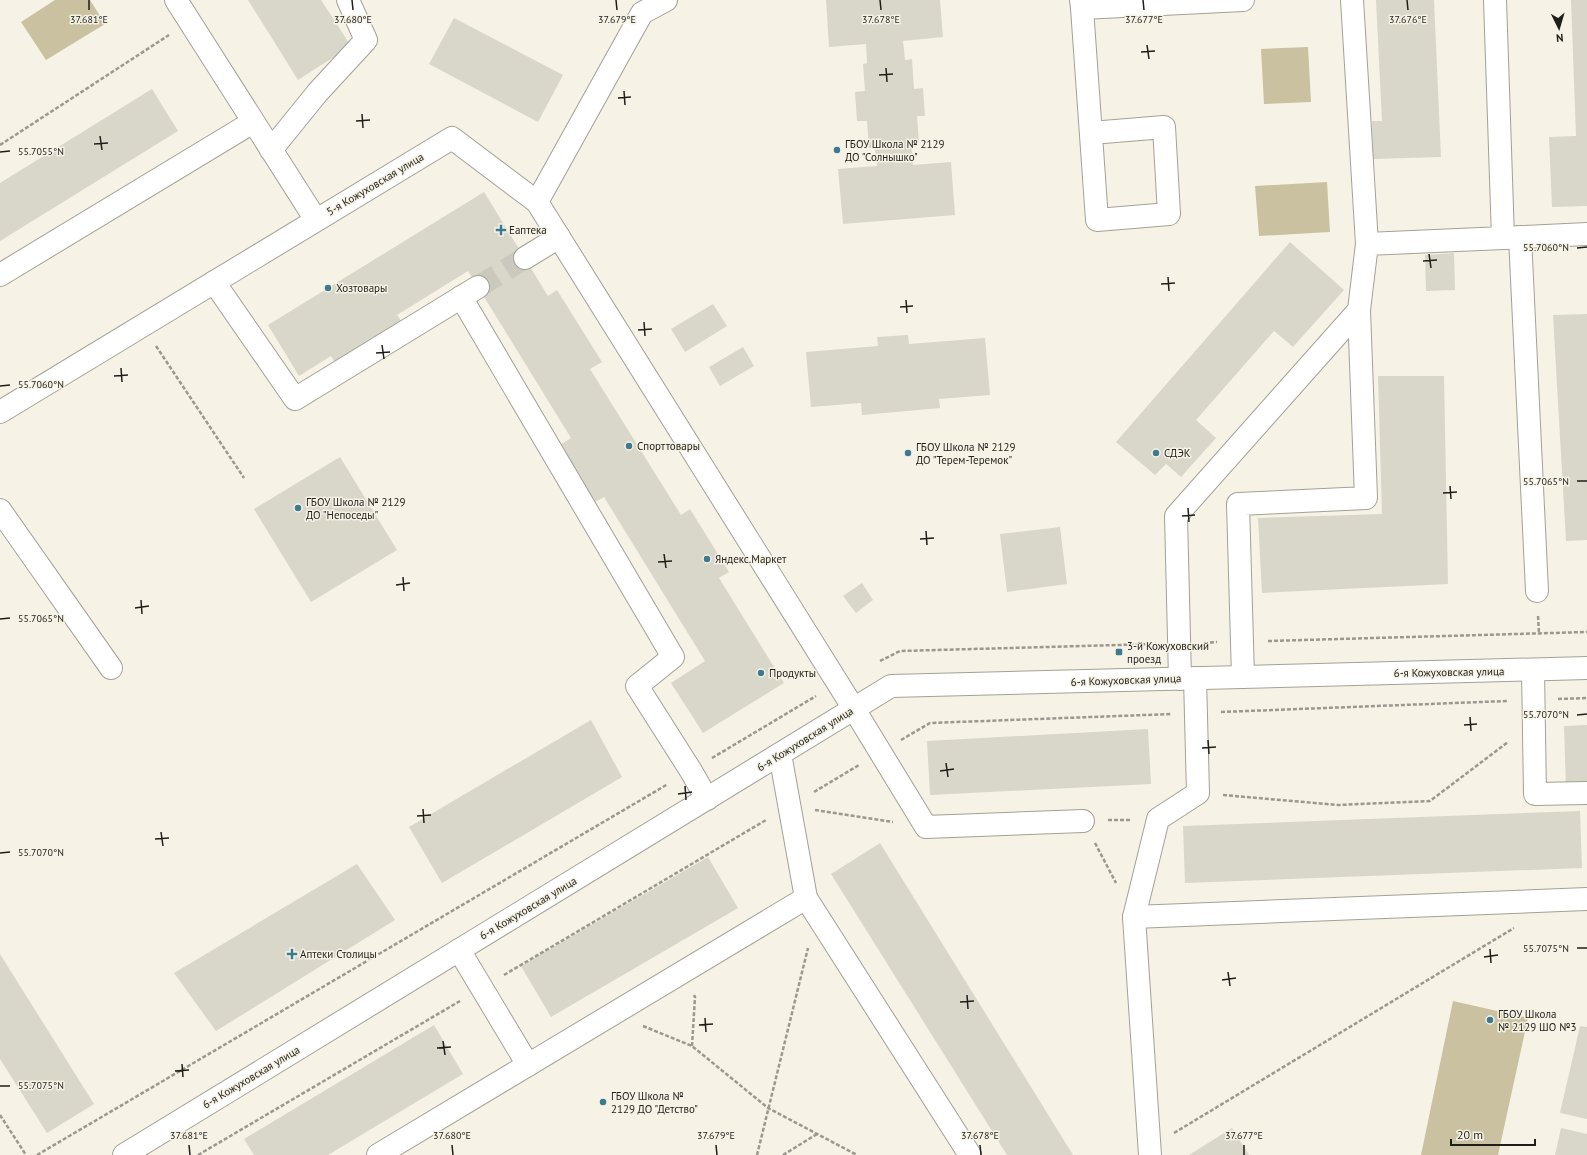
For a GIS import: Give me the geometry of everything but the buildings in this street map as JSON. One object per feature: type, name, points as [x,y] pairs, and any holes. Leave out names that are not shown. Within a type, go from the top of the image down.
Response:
[{"type":"street","points":[[176,0],[316,220]]},
{"type":"street","points":[[271,150],[318,92],[366,40],[348,0]]},
{"type":"street","points":[[666,0],[642,13],[537,202],[881,752],[926,827],[1083,821]]},
{"type":"street","points":[[1091,132],[1164,127],[1169,214],[1097,220],[1082,4],[1243,0]]},
{"type":"street","points":[[1243,677],[1238,504],[1366,498],[1359,310],[1367,244],[1352,0]]},
{"type":"street","points":[[1495,0],[1537,591]]},
{"type":"street","points":[[0,275],[253,122]]},
{"type":"street","name":"5-я Кожуховская улица","points":[[0,412],[452,138],[537,202]]},
{"type":"street","points":[[1367,244],[1587,234]]},
{"type":"street","points":[[525,258],[559,237]]},
{"type":"street","points":[[214,282],[295,399],[469,292],[673,657],[637,686],[691,770],[707,799]]},
{"type":"street","points":[[1150,1151],[1134,917],[1158,819],[1198,793],[1196,713],[1188,678],[1176,516],[1359,310]]},
{"type":"street","points":[[0,510],[111,668]]},
{"type":"street","name":"6-я Кожуховская улица","points":[[124,1155],[891,686],[1587,668]]},
{"type":"street","points":[[1533,670],[1535,794],[1587,793]]},
{"type":"street","points":[[780,754],[789,806],[811,906],[970,1155]]},
{"type":"street","points":[[1134,917],[1587,899]]},
{"type":"street","points":[[378,1155],[528,1065],[811,906]]},
{"type":"street","points":[[459,950],[528,1065]]},
{"type":"path","points":[[0,145],[172,33]]},
{"type":"path","points":[[154,342],[244,478]]},
{"type":"path","points":[[198,1155],[930,723],[1587,698]]},
{"type":"path","points":[[1198,793],[1338,804],[1430,801],[1534,723]]},
{"type":"path","points":[[789,806],[926,827]]},
{"type":"path","points":[[1134,917],[1083,821],[1158,819]]},
{"type":"path","points":[[757,1155],[811,906]]},
{"type":"path","points":[[1150,1151],[1519,925]]},
{"type":"path","points":[[692,1046],[695,997]]},
{"type":"path","points":[[671,1038],[692,1046],[768,1108],[857,1155]]},
{"type":"path","points":[[0,1115],[26,1155]]},
{"type":"path","points":[[783,1155],[817,1134]]},
{"type":"shaded area","points":[[55,0],[90,0],[105,24],[46,60],[21,22]]},
{"type":"shaded area","points":[[1308,47],[1311,102],[1264,104],[1261,49]]},
{"type":"shaded area","points":[[1327,182],[1330,232],[1259,236],[1255,186]]},
{"type":"shaded area","points":[[1453,1001],[1528,1018],[1498,1155],[1421,1155]]},
{"type":"tunnel","points":[[478,287],[525,258]]},
{"type":"place","name":"ГБОУ Школа № 2129 ДО \"Солнышко\"","points":[[837,150]]},
{"type":"place","name":"Еаптека","points":[[501,230]]},
{"type":"place","name":"Хозтовары","points":[[328,288]]},
{"type":"place","name":"Спорттовары","points":[[629,446]]},
{"type":"place","name":"ГБОУ Школа № 2129 ДО \"Терем-Теремок\"","points":[[908,453]]},
{"type":"place","name":"СДЭК","points":[[1156,453]]},
{"type":"place","name":"ГБОУ Школа № 2129 ДО \"Непоседы\"","points":[[298,508]]},
{"type":"place","name":"Яндекс.Маркет","points":[[707,559]]},
{"type":"place","name":"3-й Кожуховский проезд","points":[[1119,652]]},
{"type":"place","name":"Продукты","points":[[761,673]]},
{"type":"place","name":"Аптеки Столицы","points":[[292,954]]},
{"type":"place","name":"ГБОУ Школа № 2129 ШО №3","points":[[1490,1020]]},
{"type":"place","name":"ГБОУ Школа № 2129 ДО \"Детство\"","points":[[603,1102]]}]
